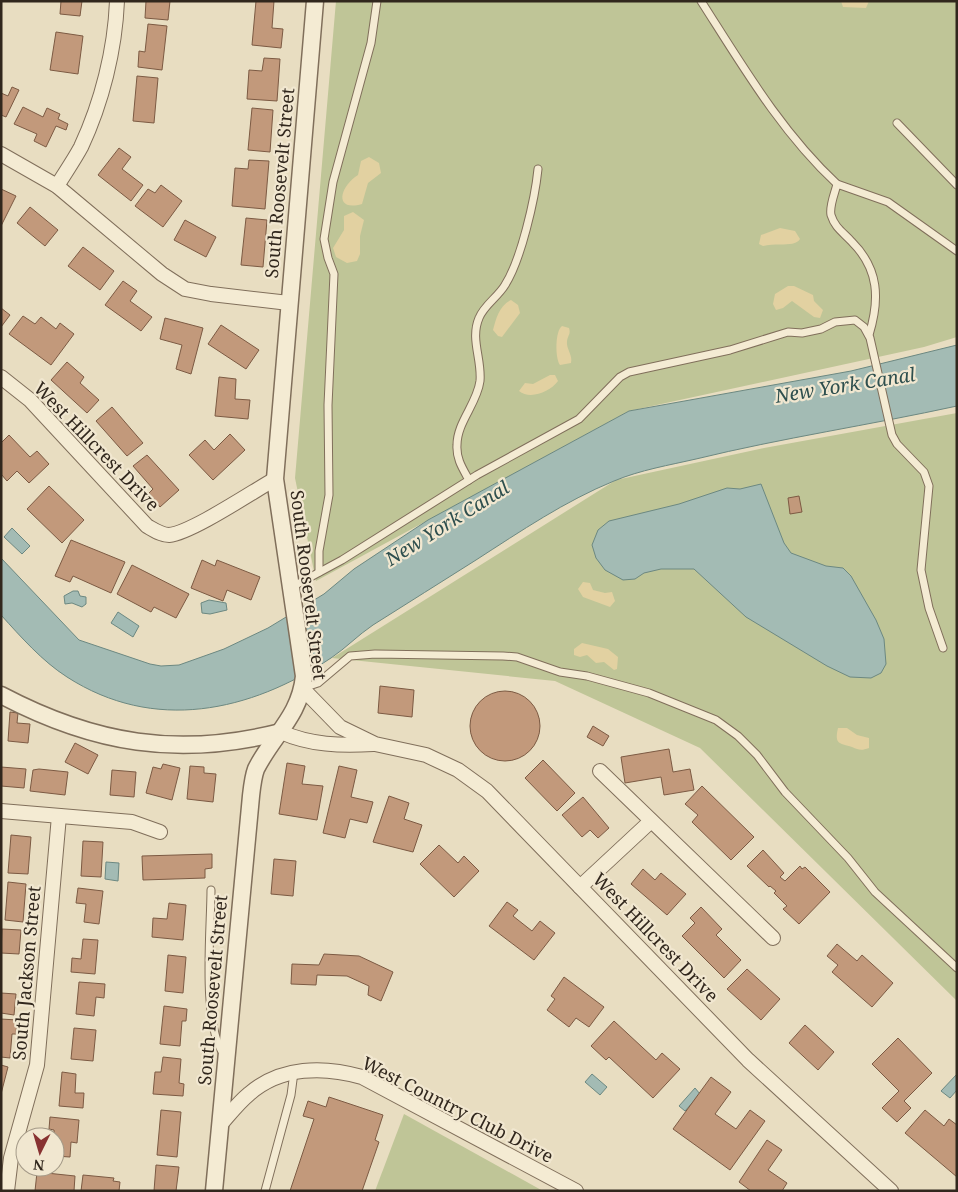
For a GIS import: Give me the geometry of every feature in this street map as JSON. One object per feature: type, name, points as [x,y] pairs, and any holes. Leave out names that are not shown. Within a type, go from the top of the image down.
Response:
[{"type":"street","points":[[57,186],[80,148],[92,119],[107,70],[117,1]]},
{"type":"street","name":"South Roosevelt Street","points":[[214,1191],[225,1057],[251,796],[256,771],[295,711],[303,682],[275,479],[315,1]]},
{"type":"street","points":[[1,154],[57,186],[162,274],[185,289],[289,303]]},
{"type":"street","name":"West Hillcrest Drive","points":[[1,377],[30,400],[147,526],[156,532],[166,535],[186,530],[275,479]]},
{"type":"street","name":"West Hillcrest Drive","points":[[303,682],[340,727],[375,744],[426,755],[458,770],[487,791],[748,1060],[890,1191]]},
{"type":"street","points":[[1,695],[35,713],[78,730],[115,740],[150,745],[184,745],[252,739],[281,732]]},
{"type":"street","name":"West Hillcrest Drive","points":[[281,732],[299,740],[343,746],[375,744]]},
{"type":"street","points":[[600,771],[774,938]]},
{"type":"street","points":[[1,811],[132,822],[160,832]]},
{"type":"street","name":"South Jackson Street","points":[[7,1191],[11,1158],[37,1066],[59,816]]},
{"type":"street","points":[[580,887],[652,821]]},
{"type":"street","name":"West Country Club Drive","points":[[220,1125],[249,1093],[269,1081],[294,1071],[319,1068],[340,1071],[362,1077],[576,1191]]},
{"type":"lane","points":[[319,572],[319,551],[329,495],[328,405],[334,274],[324,239],[333,182],[371,43],[377,1]]},
{"type":"lane","points":[[701,1],[762,97],[811,160],[837,184],[888,202],[957,251]]},
{"type":"lane","points":[[897,123],[957,185]]},
{"type":"lane","points":[[469,480],[458,458],[456,444],[480,381],[480,366],[474,336],[479,316],[506,285],[516,260],[534,202],[538,169]]},
{"type":"lane","points":[[837,184],[830,213],[836,228],[852,242],[868,261],[876,284],[874,319],[869,335]]},
{"type":"lane","points":[[292,592],[319,572],[469,480],[550,433],[579,419],[595,405],[613,384],[629,372],[646,366],[730,350],[788,332],[821,329],[835,322],[855,320],[864,327],[869,335],[889,426],[897,444],[928,479],[930,495],[921,553],[921,570],[928,608],[943,648]]},
{"type":"lane","points":[[303,682],[318,683],[350,656],[375,654],[517,657],[560,672],[616,683],[716,720],[757,755],[784,792],[848,858],[875,892],[957,968]]},
{"type":"lane","points":[[211,890],[212,1022],[217,1047],[225,1057]]},
{"type":"lane","points":[[265,1191],[290,1095],[294,1071]]},
{"type":"green space","points":[[336,1],[957,1],[957,337],[924,347],[629,411],[316,581],[295,478]]},
{"type":"green space","points":[[957,413],[957,1001],[700,748],[555,681],[332,658],[616,480],[764,448]]},
{"type":"green space","points":[[404,1114],[543,1191],[375,1191]]},
{"type":"sand","points":[[841,1],[869,1],[866,8],[843,7]]},
{"type":"sand","points":[[369,157],[379,163],[381,173],[368,183],[362,204],[347,205],[343,202],[344,192],[358,175],[361,161]]},
{"type":"sand","points":[[353,212],[364,220],[360,236],[360,254],[357,261],[347,263],[336,257],[333,248],[344,230],[344,216]]},
{"type":"sand","points":[[780,228],[795,231],[800,239],[798,242],[790,244],[763,246],[759,244],[761,235]]},
{"type":"sand","points":[[788,286],[794,286],[813,295],[814,301],[823,310],[820,318],[814,317],[792,301],[783,308],[776,310],[773,304],[775,294]]},
{"type":"sand","points":[[511,300],[518,305],[520,313],[502,337],[498,336],[493,330],[497,317],[501,309]]},
{"type":"sand","points":[[562,326],[569,328],[570,333],[567,344],[571,363],[560,365],[556,345],[558,333]]},
{"type":"sand","points":[[550,375],[555,375],[558,381],[540,394],[529,395],[519,391],[525,383],[533,384]]},
{"type":"sand","points":[[583,582],[590,583],[593,590],[605,593],[612,592],[615,601],[610,607],[583,597],[578,589]]},
{"type":"sand","points":[[582,643],[608,649],[618,657],[617,669],[614,670],[604,662],[596,663],[587,655],[580,657],[574,655],[574,649]]},
{"type":"sand","points":[[838,728],[847,728],[857,735],[869,738],[869,748],[864,750],[841,744],[837,738]]},
{"type":"water","name":"New York Canal","points":[[957,345],[957,406],[728,451],[645,471],[614,481],[561,507],[527,528],[373,625],[331,658],[300,677],[268,692],[235,703],[201,709],[167,710],[134,705],[100,694],[67,677],[49,664],[1,615],[1,558],[79,640],[150,664],[161,666],[179,665],[224,649],[268,628],[324,594],[354,569],[428,520],[629,411],[851,371]]},
{"type":"water","points":[[761,484],[784,543],[791,553],[826,566],[843,568],[851,576],[876,620],[884,639],[886,664],[881,673],[871,678],[850,677],[827,666],[746,617],[694,569],[661,569],[644,573],[635,579],[623,580],[605,570],[596,558],[592,545],[598,530],[609,521],[679,504],[727,488],[740,489]]},
{"type":"water","points":[[12,528],[30,546],[22,554],[4,537]]},
{"type":"water","points":[[73,591],[78,591],[80,596],[86,597],[86,604],[82,607],[72,603],[65,604],[64,596]]},
{"type":"water","points":[[209,600],[226,603],[227,610],[210,614],[202,613],[201,603]]},
{"type":"water","points":[[118,612],[139,626],[133,637],[111,623]]},
{"type":"water","points":[[106,862],[119,863],[118,881],[105,879]]},
{"type":"water","points":[[592,1074],[607,1087],[600,1095],[585,1082]]},
{"type":"water","points":[[957,1074],[957,1090],[950,1098],[941,1091]]},
{"type":"water","points":[[695,1088],[700,1094],[685,1111],[679,1106]]},
{"type":"building","points":[[61,1],[82,1],[80,16],[60,14]]},
{"type":"building","points":[[146,1],[170,1],[168,20],[145,18]]},
{"type":"building","points":[[256,1],[274,1],[272,28],[283,29],[281,48],[252,45]]},
{"type":"building","points":[[148,24],[167,26],[162,70],[138,67],[139,51],[145,52]]},
{"type":"building","points":[[56,32],[83,36],[78,74],[50,70]]},
{"type":"building","points":[[264,58],[280,59],[277,101],[247,99],[249,70],[262,71]]},
{"type":"building","points":[[137,76],[158,78],[154,123],[133,121]]},
{"type":"building","points":[[12,87],[19,90],[6,117],[1,115],[1,93],[8,96]]},
{"type":"building","points":[[23,107],[43,117],[47,108],[60,114],[58,119],[68,124],[66,130],[56,126],[46,147],[34,141],[37,134],[14,124]]},
{"type":"building","points":[[252,108],[273,110],[270,152],[248,150]]},
{"type":"building","points":[[119,148],[131,157],[122,169],[143,185],[131,201],[98,175]]},
{"type":"building","points":[[249,160],[269,161],[265,209],[232,206],[235,168],[248,169]]},
{"type":"building","points":[[161,185],[182,201],[163,227],[135,206],[148,189],[155,193]]},
{"type":"building","points":[[1,189],[16,196],[1,226]]},
{"type":"building","points":[[30,207],[58,230],[45,246],[17,223]]},
{"type":"building","points":[[246,218],[267,220],[263,267],[241,265]]},
{"type":"building","points":[[185,220],[216,237],[206,257],[174,240]]},
{"type":"building","points":[[83,247],[114,271],[100,290],[68,266]]},
{"type":"building","points":[[123,281],[137,291],[130,301],[152,317],[141,331],[105,305]]},
{"type":"building","points":[[1,308],[10,315],[1,327]]},
{"type":"building","points":[[23,316],[35,324],[41,317],[56,329],[60,323],[74,334],[51,365],[9,334]]},
{"type":"building","points":[[165,318],[203,328],[191,374],[176,369],[182,345],[160,339]]},
{"type":"building","points":[[221,325],[259,350],[246,369],[208,344]]},
{"type":"building","points":[[67,362],[84,377],[80,383],[99,400],[87,413],[51,380]]},
{"type":"building","points":[[219,377],[236,379],[235,399],[250,400],[248,419],[215,416]]},
{"type":"building","points":[[112,407],[143,443],[127,456],[96,421]]},
{"type":"building","points":[[230,434],[245,450],[213,480],[189,455],[205,440],[214,450]]},
{"type":"building","points":[[9,435],[30,457],[37,451],[49,464],[29,483],[17,471],[7,481],[1,474],[1,443]]},
{"type":"building","points":[[147,455],[179,490],[160,507],[149,493],[153,489],[133,466]]},
{"type":"building","points":[[49,486],[84,520],[62,543],[27,509]]},
{"type":"building","points":[[799,496],[802,512],[790,514],[788,498]]},
{"type":"building","points":[[71,540],[125,562],[111,593],[73,576],[70,582],[55,576]]},
{"type":"building","points":[[202,560],[215,566],[217,560],[260,577],[251,600],[227,590],[223,601],[191,588]]},
{"type":"building","points":[[132,565],[189,594],[176,618],[154,607],[151,612],[117,594]]},
{"type":"building","points":[[380,686],[414,690],[412,717],[378,713]]},
{"type":"building","points":[[498,691],[512,691],[525,697],[534,706],[540,719],[538,739],[530,751],[512,761],[498,761],[485,755],[476,746],[470,733],[470,719],[476,706],[485,697]]},
{"type":"building","points":[[10,712],[18,713],[17,723],[30,724],[28,743],[8,741]]},
{"type":"building","points":[[593,726],[609,736],[603,746],[587,737]]},
{"type":"building","points":[[75,743],[98,755],[88,774],[65,762]]},
{"type":"building","points":[[669,749],[673,772],[690,769],[694,790],[664,795],[661,777],[625,783],[621,757]]},
{"type":"building","points":[[543,760],[575,793],[557,811],[525,778]]},
{"type":"building","points":[[287,763],[305,766],[302,784],[323,786],[317,820],[279,814]]},
{"type":"building","points":[[163,764],[180,768],[172,800],[146,793],[153,767],[161,769]]},
{"type":"building","points":[[190,766],[204,767],[204,773],[216,774],[213,802],[187,799]]},
{"type":"building","points":[[339,766],[357,770],[351,797],[373,802],[367,823],[350,819],[345,838],[323,833]]},
{"type":"building","points":[[1,767],[26,769],[24,788],[1,786]]},
{"type":"building","points":[[33,770],[68,772],[65,795],[30,791]]},
{"type":"building","points":[[112,770],[136,772],[134,797],[110,795]]},
{"type":"building","points":[[702,786],[754,837],[731,860],[692,822],[698,815],[685,804]]},
{"type":"building","points":[[389,796],[409,803],[404,819],[422,825],[413,852],[373,842]]},
{"type":"building","points":[[583,797],[609,828],[598,838],[590,830],[582,837],[562,815]]},
{"type":"building","points":[[11,835],[31,837],[28,874],[8,873]]},
{"type":"building","points":[[83,841],[103,842],[101,877],[81,876]]},
{"type":"building","points":[[439,845],[458,863],[464,856],[479,871],[454,897],[420,864]]},
{"type":"building","points":[[763,850],[784,873],[780,877],[785,881],[800,866],[802,869],[805,867],[830,892],[799,924],[783,909],[787,906],[774,893],[776,891],[769,887],[747,866]]},
{"type":"building","points":[[212,854],[212,868],[205,869],[205,878],[143,880],[142,856]]},
{"type":"building","points":[[274,859],[296,861],[293,896],[271,894]]},
{"type":"building","points":[[643,869],[655,880],[661,873],[686,894],[667,915],[631,884]]},
{"type":"building","points":[[8,882],[26,884],[23,922],[5,920]]},
{"type":"building","points":[[78,888],[103,891],[99,924],[84,922],[86,904],[76,903]]},
{"type":"building","points":[[507,902],[518,910],[513,916],[532,931],[540,921],[555,933],[534,960],[489,926]]},
{"type":"building","points":[[169,903],[186,905],[183,940],[152,937],[153,918],[167,919]]},
{"type":"building","points":[[701,907],[722,929],[716,935],[741,960],[724,978],[682,936],[695,923],[690,918]]},
{"type":"building","points":[[2,929],[21,930],[19,954],[1,953]]},
{"type":"building","points":[[83,939],[98,940],[95,974],[71,972],[72,958],[81,959]]},
{"type":"building","points":[[837,944],[857,961],[862,955],[893,983],[872,1007],[832,972],[838,965],[827,956]]},
{"type":"building","points":[[324,954],[359,956],[393,972],[381,1001],[368,995],[369,986],[347,976],[317,975],[316,985],[291,984],[292,964],[319,965]]},
{"type":"building","points":[[168,955],[186,957],[183,993],[165,991]]},
{"type":"building","points":[[747,969],[780,999],[761,1020],[727,989]]},
{"type":"building","points":[[564,977],[604,1007],[589,1027],[576,1018],[569,1027],[547,1010],[555,999],[551,996]]},
{"type":"building","points":[[79,982],[105,984],[104,998],[96,997],[94,1016],[76,1014]]},
{"type":"building","points":[[1,993],[16,994],[14,1015],[1,1013]]},
{"type":"building","points":[[164,1006],[187,1009],[186,1021],[182,1021],[180,1046],[160,1044]]},
{"type":"building","points":[[1,1019],[17,1020],[16,1034],[12,1034],[10,1058],[1,1057]]},
{"type":"building","points":[[614,1021],[656,1060],[662,1053],[680,1069],[653,1098],[609,1057],[606,1060],[591,1046]]},
{"type":"building","points":[[805,1025],[834,1052],[818,1070],[789,1043]]},
{"type":"building","points":[[74,1028],[96,1030],[93,1061],[71,1059]]},
{"type":"building","points":[[898,1038],[932,1073],[904,1101],[911,1108],[897,1122],[882,1108],[899,1091],[872,1064]]},
{"type":"building","points":[[163,1057],[181,1059],[179,1083],[184,1084],[183,1096],[153,1094],[155,1072],[161,1072]]},
{"type":"building","points":[[1,1065],[8,1067],[1,1094]]},
{"type":"building","points":[[62,1072],[76,1074],[75,1093],[84,1093],[83,1108],[59,1106]]},
{"type":"building","points":[[711,1077],[731,1092],[715,1114],[736,1129],[750,1110],[765,1121],[730,1170],[673,1129]]},
{"type":"building","points":[[329,1097],[383,1115],[375,1140],[379,1142],[362,1191],[290,1191],[314,1119],[303,1116],[308,1101],[326,1107]]},
{"type":"building","points":[[161,1110],[181,1112],[177,1157],[157,1155]]},
{"type":"building","points":[[925,1110],[944,1126],[949,1119],[957,1125],[957,1177],[905,1133]]},
{"type":"building","points":[[50,1117],[79,1120],[77,1143],[71,1142],[70,1157],[65,1157],[65,1127],[49,1127]]},
{"type":"building","points":[[767,1140],[782,1150],[768,1170],[787,1183],[782,1191],[751,1191],[739,1182]]},
{"type":"building","points":[[156,1165],[179,1167],[176,1191],[154,1191]]},
{"type":"building","points":[[83,1175],[114,1178],[113,1181],[120,1182],[119,1191],[81,1191]]},
{"type":"building","points":[[75,1176],[74,1191],[35,1191],[36,1177]]}]
